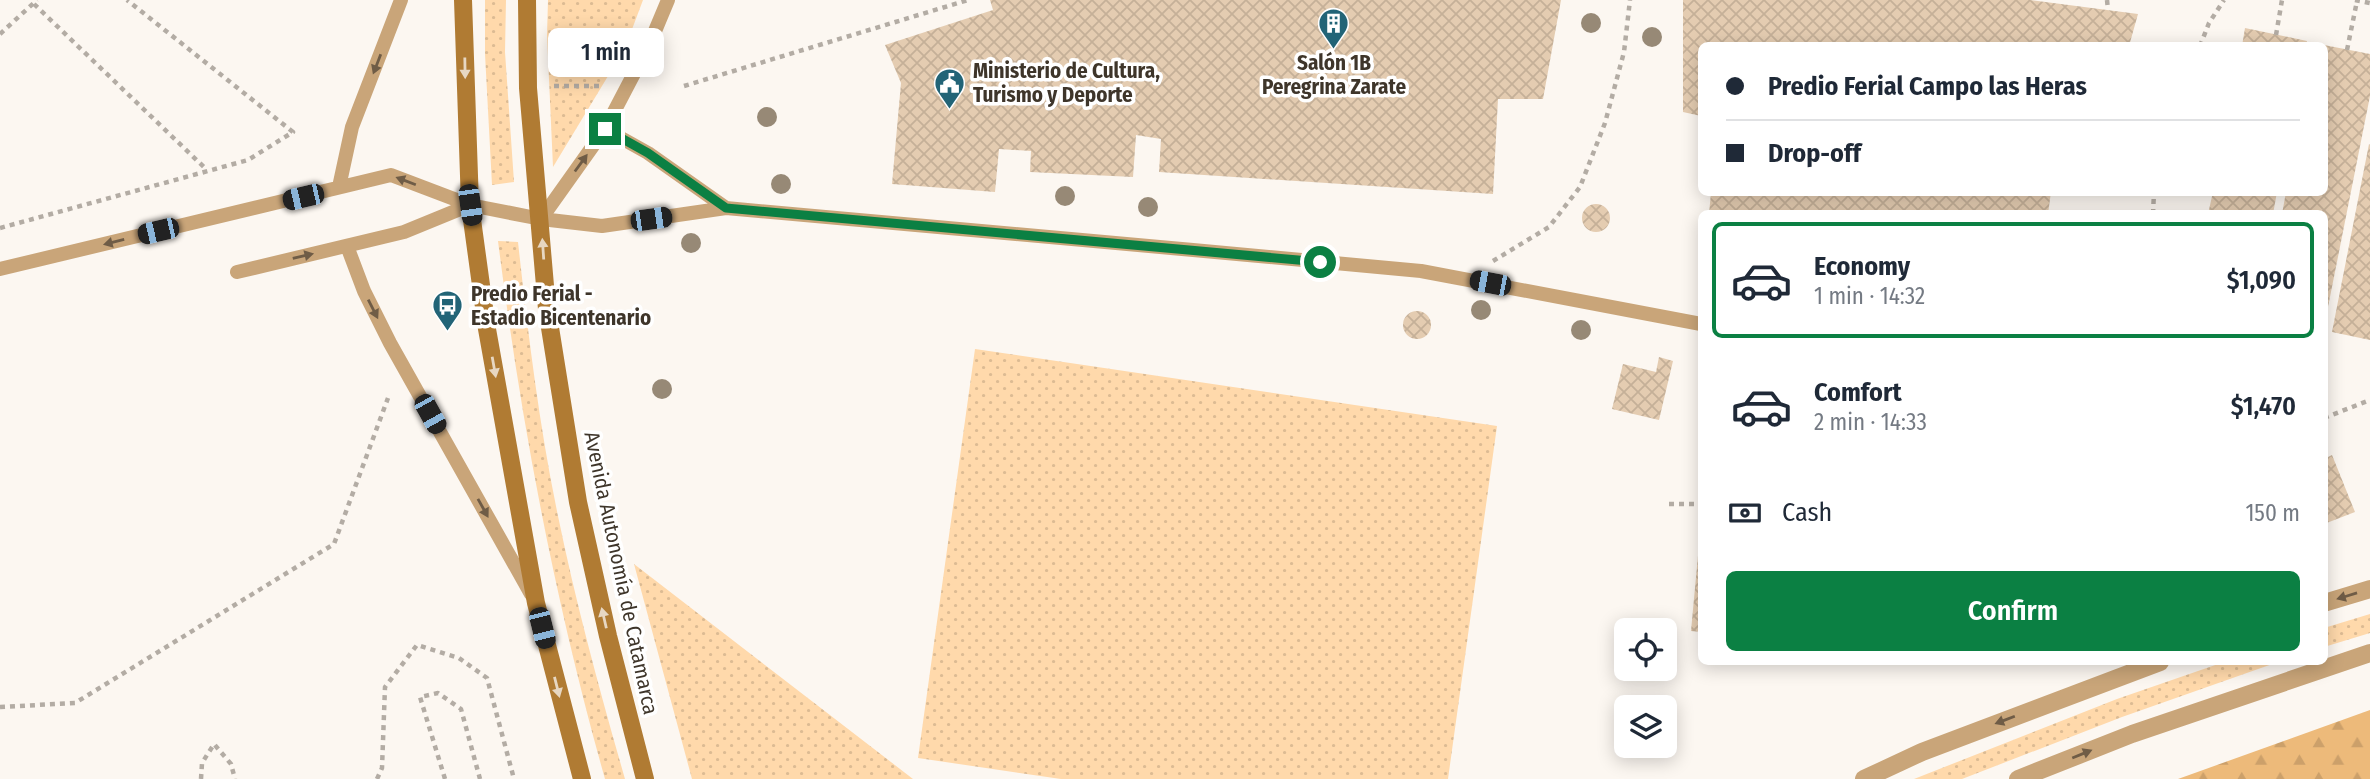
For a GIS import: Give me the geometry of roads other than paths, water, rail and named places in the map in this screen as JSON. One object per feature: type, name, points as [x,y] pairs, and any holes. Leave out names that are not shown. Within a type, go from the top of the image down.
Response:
[{"type":"main road","points":[[463,0],[470,205],[487,329],[536,603],[582,779]]},
{"type":"main road","name":"Avenida Autonomía de Catamarca","points":[[527,0],[528,88],[547,309],[578,502],[608,636],[645,779]]},
{"type":"street","points":[[2328,602],[2370,589]]},
{"type":"street","points":[[2018,779],[2132,734],[2370,653]]},
{"type":"street","points":[[1864,779],[1922,752],[2152,665]]},
{"type":"lane","points":[[339,187],[352,127],[401,0]]},
{"type":"lane","points":[[541,219],[605,129],[650,43],[668,0]]},
{"type":"lane","points":[[605,129],[648,153],[726,208]]},
{"type":"lane","points":[[0,269],[391,175],[470,205],[541,219],[601,226],[726,208],[1421,271],[1698,323]]},
{"type":"lane","points":[[237,272],[404,232],[470,205]]},
{"type":"lane","points":[[348,246],[364,291],[390,343],[536,603]]},
{"type":"place","name":"Salón 1B Peregrina Zarate","points":[[1334,50]]},
{"type":"place","name":"Ministerio de Cultura, Turismo y Deporte","points":[[950,110]]},
{"type":"place","name":"Predio Ferial - Estadio Bicentenario","points":[[448,333]]}]
